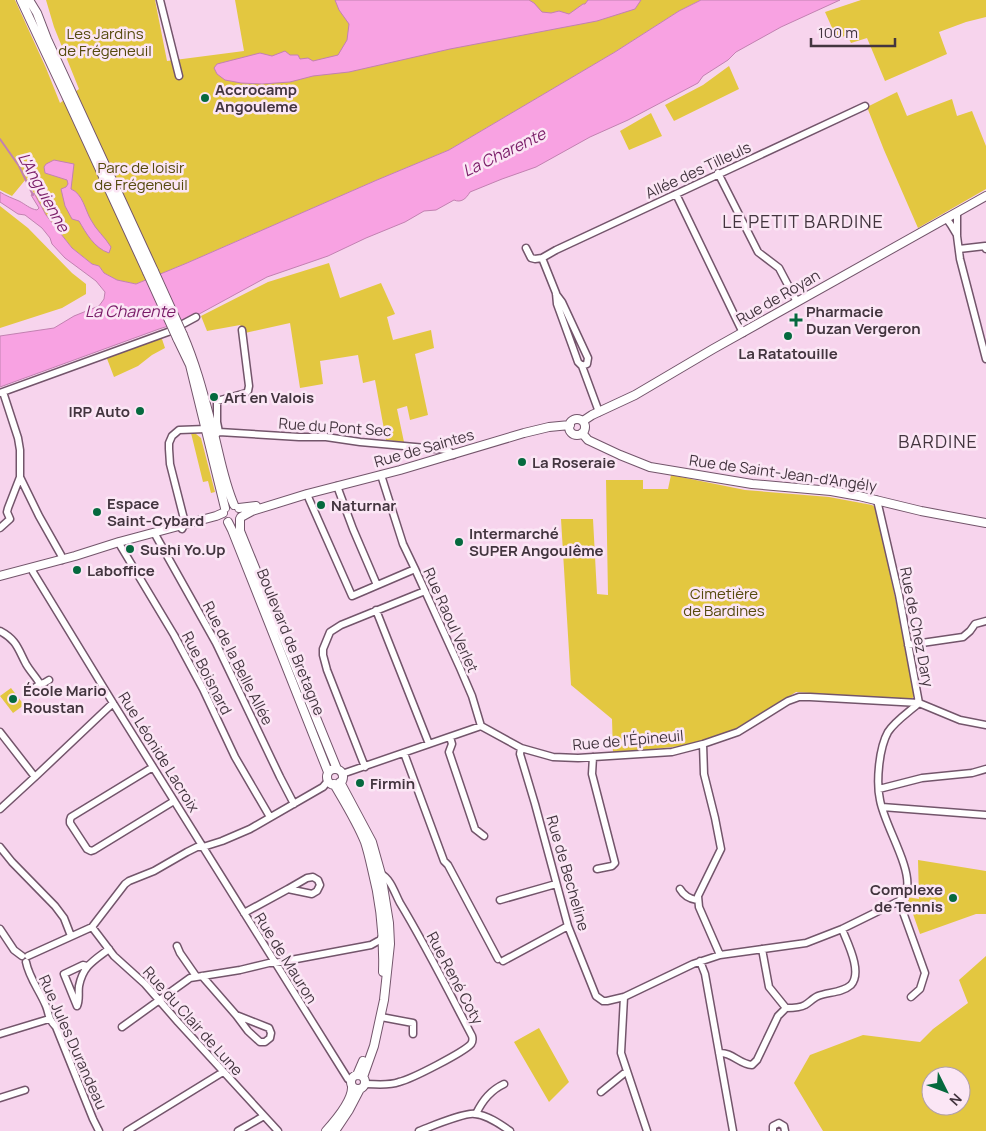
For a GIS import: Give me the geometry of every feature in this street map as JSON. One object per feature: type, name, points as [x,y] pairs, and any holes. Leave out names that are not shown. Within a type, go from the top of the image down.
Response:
[{"type":"main road","points":[[21,0],[151,272]]},
{"type":"main road","points":[[0,576],[225,515],[236,522],[240,518],[241,511],[236,506],[224,479],[217,434],[209,417],[193,359],[180,336],[37,13],[29,0]]},
{"type":"main road","name":"Rue de Royan","points":[[583,421],[592,414],[635,395],[986,196]]},
{"type":"main road","name":"Boulevard de Bretagne","points":[[180,336],[190,365],[225,515],[328,772],[332,769],[366,844],[378,896],[384,951],[383,975],[376,1015],[368,1049],[349,1110],[335,1131]]},
{"type":"main road","points":[[574,419],[583,421],[585,426],[582,433],[573,433],[570,430],[570,425],[574,419]]},
{"type":"main road","name":"Rue de Saintes","points":[[240,518],[252,511],[285,500],[400,470],[524,433],[549,427],[570,425]]},
{"type":"main road","name":"Rue de Saint-Jean-d'Angély","points":[[582,433],[588,440],[650,467],[752,484],[831,491],[986,523]]},
{"type":"main road","name":"Rue de Saintes","points":[[236,506],[285,500]]},
{"type":"main road","points":[[225,515],[229,505],[236,506]]},
{"type":"main road","name":"Boulevard de Bretagne","points":[[240,518],[240,530],[269,599],[336,778],[372,842],[381,874],[386,907],[390,944],[384,1000],[374,1046],[358,1082],[341,1111],[326,1131]]},
{"type":"main road","points":[[120,543],[156,536],[183,527]]},
{"type":"street","points":[[160,0],[179,76]]},
{"type":"street","name":"Allée des Tilleuls","points":[[542,258],[718,173],[865,106]]},
{"type":"street","points":[[718,173],[758,252],[779,268],[797,302]]},
{"type":"street","points":[[676,194],[743,333]]},
{"type":"street","points":[[957,213],[960,259],[986,359]]},
{"type":"street","points":[[946,218],[957,236]]},
{"type":"street","points":[[959,249],[986,247]]},
{"type":"street","points":[[526,248],[531,258],[535,260],[542,258],[556,293],[588,358],[587,364],[582,366]]},
{"type":"street","points":[[556,293],[557,304],[599,412]]},
{"type":"street","points":[[0,528],[10,519],[7,512],[20,477],[18,438],[2,392],[168,332],[196,317]]},
{"type":"street","points":[[204,400],[217,402],[248,392],[249,386],[242,330]]},
{"type":"street","points":[[209,417],[217,402]]},
{"type":"street","points":[[217,402],[217,434]]},
{"type":"street","points":[[183,527],[169,457],[169,443],[172,436],[179,430],[206,429]]},
{"type":"street","name":"Rue du Pont Sec","points":[[217,434],[326,437],[448,450],[453,455]]},
{"type":"street","name":"Rue Raoul Verlet","points":[[381,474],[403,544],[472,696],[481,726]]},
{"type":"street","points":[[20,477],[62,560]]},
{"type":"street","points":[[337,486],[377,586]]},
{"type":"street","points":[[307,494],[352,596],[415,569]]},
{"type":"street","name":"Rue de Chez Dary","points":[[877,500],[899,595],[919,703],[888,733],[880,756],[879,799],[906,873],[907,887],[899,901]]},
{"type":"street","name":"Rue de la Belle Allée","points":[[156,536],[216,643],[294,804]]},
{"type":"street","name":"Rue Boisnard","points":[[120,543],[178,642],[203,689],[235,757],[270,817]]},
{"type":"street","name":"Rue Léonide Lacroix","points":[[32,568],[152,767],[203,847]]},
{"type":"street","points":[[365,767],[327,670],[323,649],[330,632],[341,625],[425,591]]},
{"type":"street","points":[[376,610],[429,744]]},
{"type":"street","points":[[908,645],[963,637],[975,624],[986,624]]},
{"type":"street","points":[[0,631],[14,641],[40,684]]},
{"type":"street","points":[[29,692],[50,680]]},
{"type":"street","name":"Rue de l'Épineuil","points":[[524,749],[558,758],[672,752],[738,732],[788,701],[810,696],[919,703],[960,720],[986,724]]},
{"type":"street","points":[[0,809],[113,703]]},
{"type":"street","points":[[25,958],[92,926],[128,881],[154,871],[197,847],[203,847],[250,829],[336,778],[481,726],[524,749]]},
{"type":"street","points":[[0,732],[35,778]]},
{"type":"street","points":[[450,737],[452,744],[448,752],[475,829],[484,836]]},
{"type":"street","points":[[703,744],[704,774],[721,846],[698,900],[699,907],[720,955]]},
{"type":"street","name":"Rue de Becheline","points":[[524,749],[520,754],[568,926],[596,996],[602,1001],[624,997]]},
{"type":"street","points":[[404,753],[444,861],[501,960],[568,926]]},
{"type":"street","points":[[593,757],[592,774],[615,861],[615,864],[612,866],[597,869]]},
{"type":"street","points":[[152,767],[71,817],[70,823],[87,849],[91,851],[174,801]]},
{"type":"street","points":[[879,789],[922,778],[972,773],[986,769]]},
{"type":"street","points":[[882,807],[986,815]]},
{"type":"street","points":[[0,847],[55,906],[64,918],[71,936]]},
{"type":"street","name":"Rue de Mauron","points":[[203,847],[339,1066],[348,1079],[358,1082]]},
{"type":"street","name":"Rue René Coty","points":[[358,1082],[382,1085],[399,1082],[417,1075],[454,1055],[473,1041],[388,881],[381,874]]},
{"type":"street","points":[[500,900],[556,884]]},
{"type":"street","points":[[244,913],[288,889]]},
{"type":"street","points":[[680,889],[690,898],[698,900]]},
{"type":"street","points":[[386,907],[390,902],[399,901]]},
{"type":"street","points":[[647,1131],[621,1053],[624,997],[700,961],[720,955],[806,943],[842,929],[899,901],[925,973],[920,989],[911,997]]},
{"type":"street","name":"Rue du Clair de Lune","points":[[92,926],[114,956],[145,984],[278,1131]]},
{"type":"street","name":"Rue Jules Durandeau","points":[[0,929],[14,950],[25,958],[27,970],[46,1007],[49,1019],[56,1027],[99,1131]]},
{"type":"street","points":[[718,1053],[726,1053],[745,1064],[752,1065],[758,1060],[778,1016],[786,1008],[803,1006],[816,997],[837,992],[850,985],[854,979],[856,967],[842,929]]},
{"type":"street","points":[[122,1027],[190,978],[371,945],[380,940],[383,935]]},
{"type":"street","points":[[371,945],[384,951]]},
{"type":"street","points":[[177,946],[180,953],[199,976],[260,1042],[265,1042],[270,1038],[271,1032],[269,1028],[236,1015]]},
{"type":"street","points":[[87,966],[82,965],[64,974],[77,1006],[79,986],[87,966],[109,949]]},
{"type":"street","points":[[762,949],[769,986],[786,1008]]},
{"type":"street","points":[[700,961],[705,974],[733,1131]]},
{"type":"street","points":[[381,1017],[413,1023],[413,1034]]},
{"type":"street","points":[[0,1034],[49,1019]]},
{"type":"street","points":[[601,1092],[627,1071]]},
{"type":"street","points":[[127,1131],[223,1072]]},
{"type":"street","points":[[476,1114],[486,1097],[504,1084]]},
{"type":"street","points":[[0,1098],[25,1090]]},
{"type":"street","points":[[419,1131],[468,1114],[476,1114],[502,1125],[510,1131]]},
{"type":"street","points":[[238,1131],[264,1116]]},
{"type":"street","points":[[773,1131],[774,1126],[779,1123],[784,1126],[785,1131]]},
{"type":"green space","name":"Parc de loisir de Frégeneuil","points":[[0,0],[15,0],[60,103],[79,89],[54,27],[46,0],[155,0],[167,61],[244,51],[235,0],[701,0],[679,11],[615,52],[449,150],[136,284],[117,280],[104,273],[99,266],[92,264],[72,248],[46,215],[26,179],[12,196],[0,190]]},
{"type":"green space","points":[[861,0],[986,0],[986,17],[939,32],[947,54],[885,81],[867,38],[851,43],[847,35],[837,39],[825,12]]},
{"type":"green space","points":[[729,66],[739,89],[674,121],[665,105],[703,85]]},
{"type":"green space","points":[[897,92],[907,116],[952,99],[957,116],[972,111],[986,146],[986,189],[918,228],[867,107]]},
{"type":"green space","points":[[651,113],[662,136],[629,150],[620,131]]},
{"type":"green space","points":[[0,206],[28,228],[72,273],[86,284],[86,294],[62,308],[0,328]]},
{"type":"green space","points":[[329,263],[340,298],[381,283],[395,314],[387,317],[393,340],[431,330],[434,348],[415,354],[428,415],[410,420],[407,406],[397,409],[404,442],[386,440],[375,380],[363,383],[358,355],[320,361],[323,384],[300,388],[290,323],[245,333],[240,325],[207,331],[201,316],[268,282]]},
{"type":"green space","points":[[161,336],[165,348],[138,366],[114,377],[106,356]]},
{"type":"green space","points":[[191,433],[201,438],[215,492],[211,493],[208,481],[203,482]]},
{"type":"green space","name":"Cimetière de Bardines","points":[[671,475],[745,490],[829,497],[872,505],[876,508],[914,696],[911,700],[796,692],[739,728],[715,737],[682,746],[613,753],[612,719],[571,685],[561,519],[593,519],[597,594],[608,595],[606,480],[643,480],[643,489],[668,489]]},
{"type":"green space","points":[[11,688],[24,705],[13,713],[0,696]]},
{"type":"green space","name":"Complexe de Tennis","points":[[918,860],[986,871],[986,914],[976,914],[920,934],[907,897],[919,899]]},
{"type":"green space","points":[[986,956],[986,1131],[823,1131],[794,1083],[810,1055],[863,1035],[920,1042],[933,1029],[968,1003],[959,980]]},
{"type":"green space","points":[[539,1028],[569,1082],[549,1102],[514,1042]]},
{"type":"water","points":[[335,0],[529,0],[542,12],[551,13],[559,11],[569,14],[588,0],[641,0],[635,9],[597,21],[450,49],[349,72],[313,76],[290,82],[262,84],[225,80],[217,74],[214,68],[217,64],[260,53],[272,56],[285,51],[290,55],[298,55],[300,59],[308,58],[313,61],[338,55],[347,40],[349,24],[339,10]]},
{"type":"water","name":"La Charente","points":[[701,0],[840,0],[781,27],[736,52],[728,60],[703,76],[698,83],[628,120],[590,137],[536,167],[470,192],[461,201],[454,200],[436,210],[424,211],[405,222],[328,256],[267,277],[190,319],[0,387],[0,336],[54,328],[74,316],[99,306],[104,299],[105,292],[96,281],[65,258],[52,244],[42,228],[25,215],[18,214],[0,202],[0,192],[37,210],[39,208],[31,195],[34,193],[46,215],[72,248],[92,264],[99,266],[104,273],[117,280],[136,284],[449,150],[615,52],[679,11]]},
{"type":"water","points":[[54,160],[74,164],[71,189],[81,198],[93,224],[111,247],[109,253],[95,244],[79,221],[72,219],[65,206],[61,189],[68,184],[67,180],[45,173],[44,167],[46,164]]},
{"type":"waterway","name":"L'Anguienne","points":[[0,139],[19,166],[33,195]]},
{"type":"place","name":"Accrocamp Angouleme","points":[[205,98]]},
{"type":"place","name":"Pharmacie Duzan Vergeron","points":[[796,320]]},
{"type":"place","name":"La Ratatouille","points":[[788,336]]},
{"type":"place","name":"Art en Valois","points":[[214,397]]},
{"type":"place","name":"IRP Auto","points":[[140,411]]},
{"type":"place","name":"La Roseraie","points":[[522,462]]},
{"type":"place","name":"Naturnar","points":[[321,505]]},
{"type":"place","name":"Espace Saint-Cybard","points":[[97,512]]},
{"type":"place","name":"Intermarché SUPER Angoulême","points":[[459,542]]},
{"type":"place","name":"Sushi Yo.Up","points":[[130,549]]},
{"type":"place","name":"Laboffice","points":[[77,570]]},
{"type":"place","name":"École Mario Roustan","points":[[13,699]]},
{"type":"place","name":"Firmin","points":[[360,783]]},
{"type":"place","name":"Complexe de Tennis","points":[[953,898]]},
{"type":"district","name":"LE PETIT BARDINE","points":[[803,221]]},
{"type":"district","name":"BARDINE","points":[[938,441]]},
{"type":"park label","name":"Les Jardins de Frégeneuil","points":[[105,42]]}]
